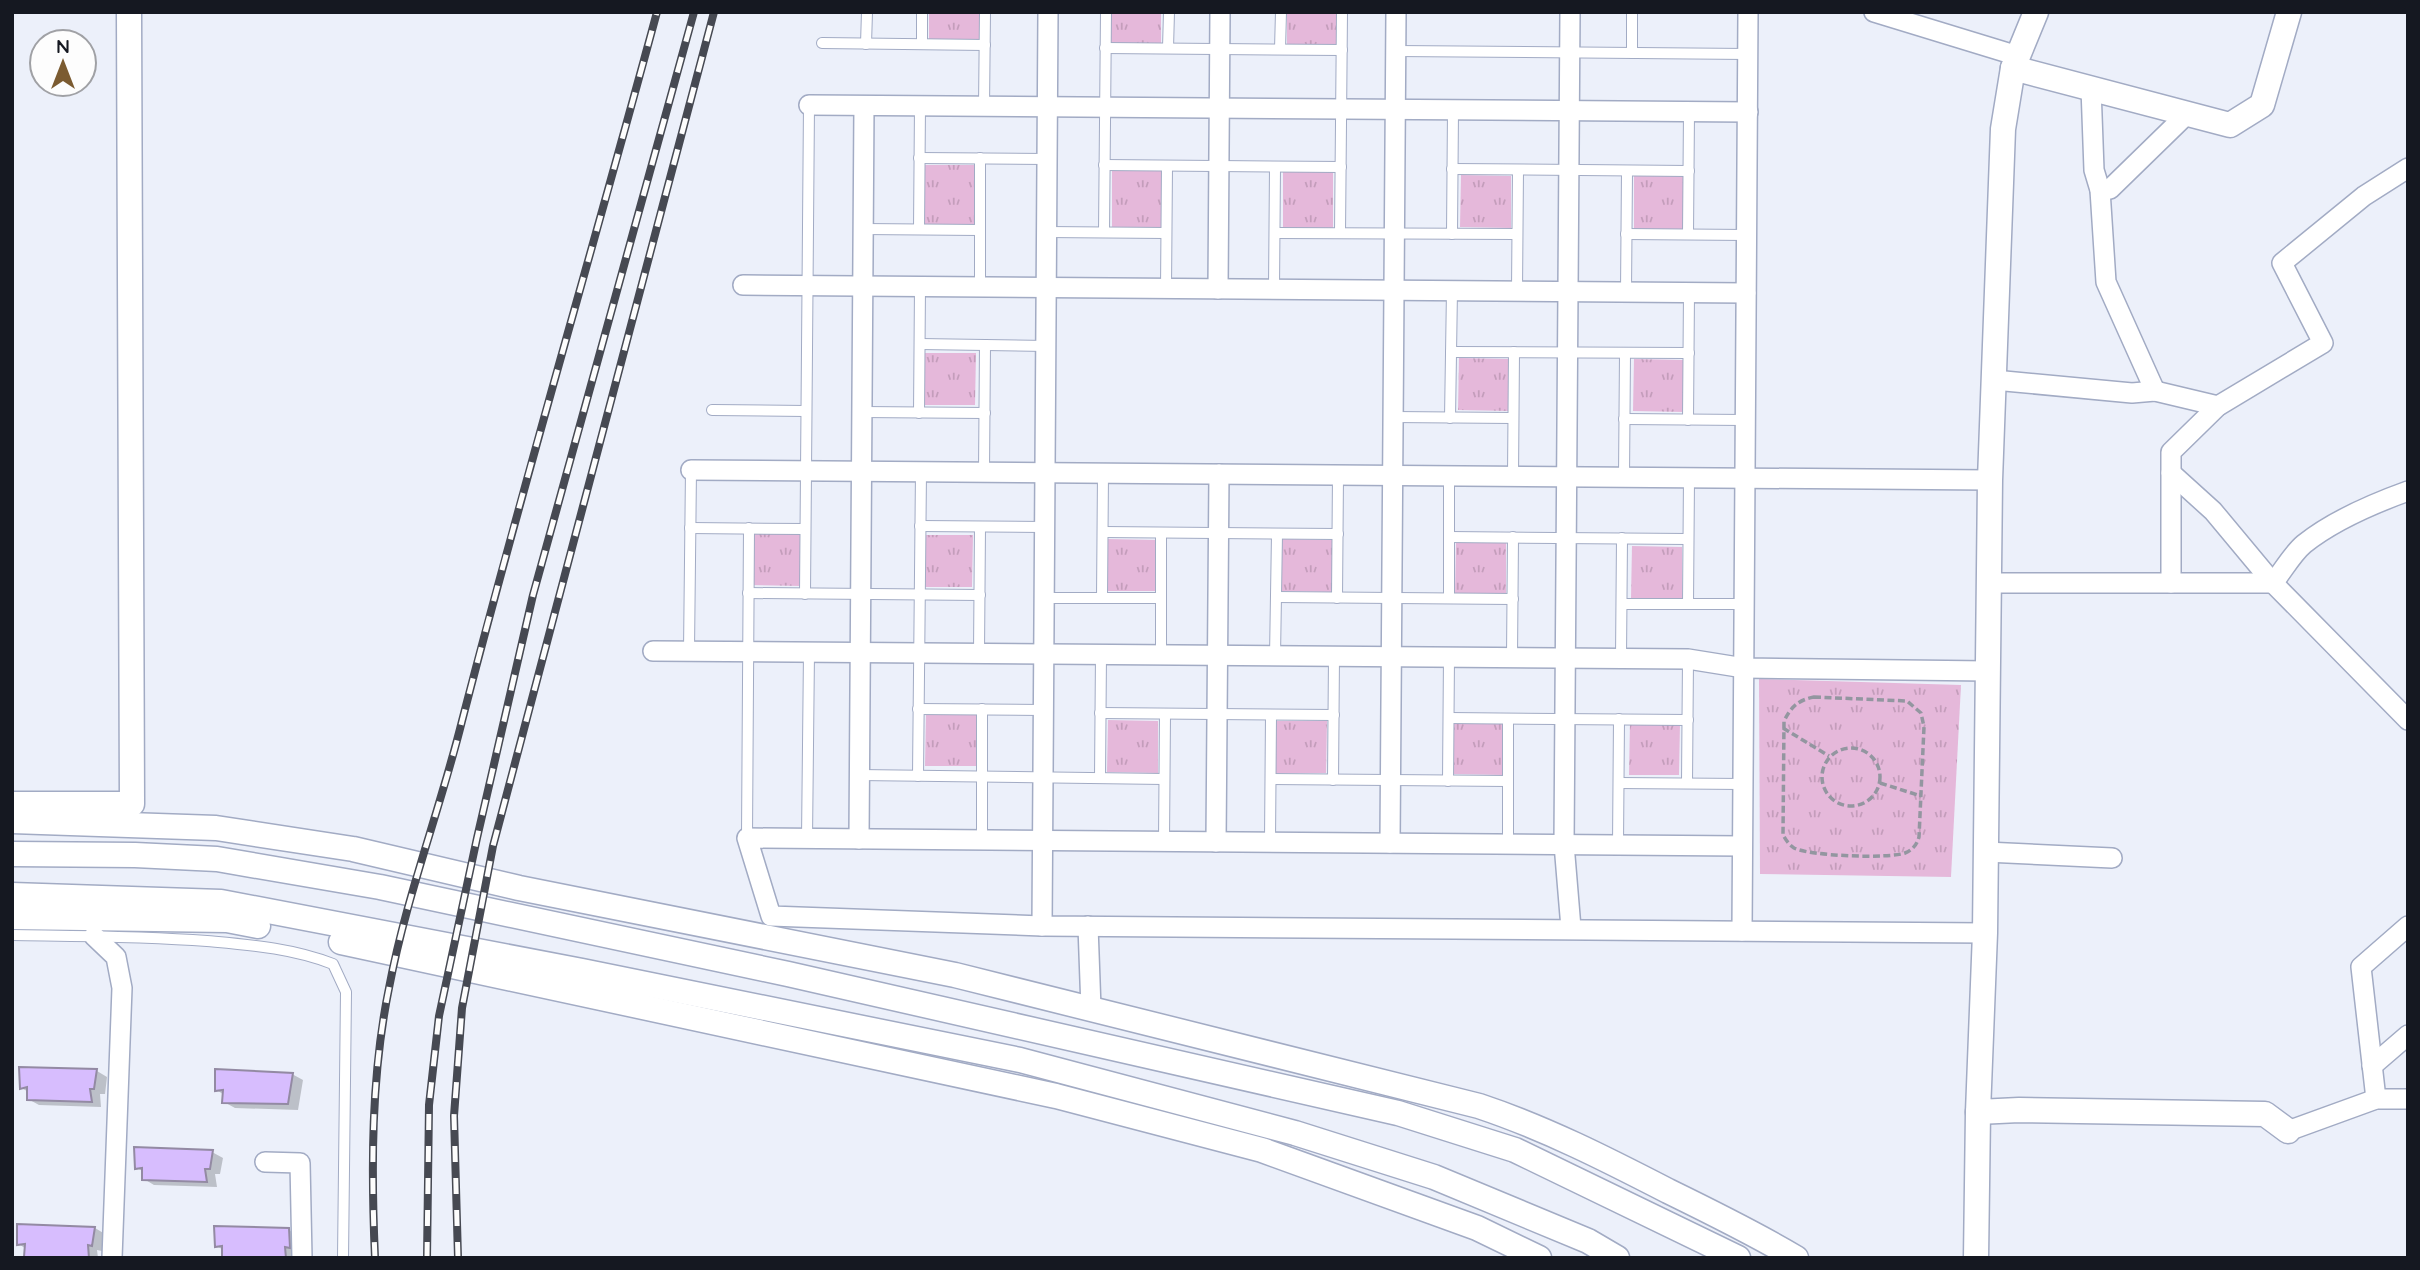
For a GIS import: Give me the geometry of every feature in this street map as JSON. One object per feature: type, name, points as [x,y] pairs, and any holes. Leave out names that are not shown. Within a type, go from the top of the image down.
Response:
[{"type":"street","points":[[12,804],[132,804],[129,12]]},
{"type":"street","points":[[1042,926],[1048,12]]},
{"type":"street","points":[[1218,289],[1220,12]]},
{"type":"street","points":[[1390,843],[1396,12]]},
{"type":"street","points":[[1570,12],[1564,844],[1571,929]]},
{"type":"street","points":[[1742,931],[1748,12]]},
{"type":"street","points":[[1874,12],[2091,89],[2230,125],[2262,105],[2288,12]]},
{"type":"street","points":[[1976,1258],[1985,933],[1990,480],[2003,129],[2016,62],[2036,12]]},
{"type":"street","points":[[2091,89],[2094,170],[2100,191],[2106,282],[2155,391]]},
{"type":"street","points":[[809,105],[1748,112]]},
{"type":"street","points":[[859,839],[864,106]]},
{"type":"street","points":[[2100,191],[2110,189],[2188,114]]},
{"type":"street","points":[[2171,583],[2171,452],[2218,406],[2323,343],[2282,263],[2364,196],[2408,168]]},
{"type":"street","points":[[744,285],[1746,293]]},
{"type":"street","points":[[1994,380],[2132,393],[2155,391],[2218,406]]},
{"type":"street","points":[[691,470],[1990,480]]},
{"type":"street","points":[[2171,473],[2213,511],[2273,583],[2408,720]]},
{"type":"street","points":[[1216,842],[1219,474]]},
{"type":"street","points":[[2273,583],[2302,546],[2336,523],[2382,500],[2408,491]]},
{"type":"street","points":[[1989,583],[2273,583]]},
{"type":"street","points":[[653,651],[1688,659],[1744,668],[1988,671]]},
{"type":"street","points":[[12,821],[215,828],[353,849],[532,890],[955,975],[1466,1103],[1528,1123],[1596,1154],[1796,1258]]},
{"type":"street","points":[[1742,846],[747,838],[771,916],[1042,926],[1985,933]]},
{"type":"street","points":[[1986,852],[2112,858]]},
{"type":"street","points":[[12,854],[217,859],[380,887],[788,974],[1398,1113],[1516,1150],[1738,1258]]},
{"type":"street","points":[[12,895],[221,902],[582,971],[1020,1060],[1295,1133],[1434,1177],[1588,1241],[1617,1258]]},
{"type":"street","points":[[12,916],[227,920],[357,945],[1056,1096],[1262,1150],[1477,1228],[1539,1258]]},
{"type":"street","points":[[1088,926],[1091,1009]]},
{"type":"street","points":[[2376,1100],[2361,967],[2408,926]]},
{"type":"street","points":[[94,936],[116,957],[122,988],[112,1258]]},
{"type":"street","points":[[2372,1066],[2408,1035]]},
{"type":"street","points":[[1978,1112],[2019,1110],[2265,1114],[2288,1131],[2376,1100],[2408,1099]]},
{"type":"street","points":[[265,1162],[300,1163],[303,1258]]},
{"type":"lane","points":[[866,44],[867,12]]},
{"type":"lane","points":[[922,12],[922,44]]},
{"type":"lane","points":[[984,107],[985,12]]},
{"type":"lane","points":[[1104,232],[1105,12]]},
{"type":"lane","points":[[1168,48],[1169,12]]},
{"type":"lane","points":[[1280,49],[1281,12]]},
{"type":"lane","points":[[1340,233],[1342,12]]},
{"type":"lane","points":[[1632,12],[1632,53]]},
{"type":"lane","points":[[822,43],[985,45]]},
{"type":"lane","points":[[1105,48],[1342,50]]},
{"type":"lane","points":[[1395,51],[1748,54]]},
{"type":"lane","points":[[805,594],[809,105]]},
{"type":"lane","points":[[919,229],[920,106]]},
{"type":"lane","points":[[1452,234],[1453,110]]},
{"type":"lane","points":[[1688,234],[1689,112]]},
{"type":"lane","points":[[919,158],[1047,159]]},
{"type":"lane","points":[[980,287],[981,158]]},
{"type":"lane","points":[[1104,165],[1341,167]]},
{"type":"lane","points":[[1166,289],[1167,166]]},
{"type":"lane","points":[[1274,289],[1275,167]]},
{"type":"lane","points":[[1452,169],[1689,171]]},
{"type":"lane","points":[[1517,291],[1518,170]]},
{"type":"lane","points":[[1626,292],[1627,171]]},
{"type":"lane","points":[[863,229],[980,230]]},
{"type":"lane","points":[[1046,232],[1166,233]]},
{"type":"lane","points":[[1275,233],[1517,234]]},
{"type":"lane","points":[[1626,234],[1747,235]]},
{"type":"lane","points":[[919,413],[920,287]]},
{"type":"lane","points":[[1451,418],[1452,290]]},
{"type":"lane","points":[[1688,420],[1689,292]]},
{"type":"lane","points":[[920,344],[1046,346]]},
{"type":"lane","points":[[984,472],[985,345]]},
{"type":"lane","points":[[1451,352],[1689,354]]},
{"type":"lane","points":[[1513,477],[1514,352]]},
{"type":"lane","points":[[1624,477],[1625,353]]},
{"type":"lane","points":[[712,410],[806,411]]},
{"type":"lane","points":[[862,412],[985,413]]},
{"type":"lane","points":[[1393,417],[1513,418]]},
{"type":"lane","points":[[1624,419],[1745,420]]},
{"type":"lane","points":[[689,651],[691,470]]},
{"type":"lane","points":[[918,776],[921,472]]},
{"type":"lane","points":[[1102,598],[1103,473]]},
{"type":"lane","points":[[1337,598],[1338,475]]},
{"type":"lane","points":[[1449,476],[1449,598]]},
{"type":"lane","points":[[1688,604],[1689,478]]},
{"type":"lane","points":[[920,526],[1044,527]]},
{"type":"lane","points":[[979,653],[981,527]]},
{"type":"lane","points":[[690,528],[806,529]]},
{"type":"lane","points":[[747,838],[749,528]]},
{"type":"lane","points":[[1103,533],[1338,534]]},
{"type":"lane","points":[[1161,533],[1161,655]]},
{"type":"lane","points":[[1275,656],[1277,534]]},
{"type":"lane","points":[[1449,537],[1688,539]]},
{"type":"lane","points":[[1513,537],[1513,657]]},
{"type":"lane","points":[[1621,658],[1622,538]]},
{"type":"lane","points":[[748,593],[980,595]]},
{"type":"lane","points":[[1276,597],[1513,599]]},
{"type":"lane","points":[[1044,598],[1161,598]]},
{"type":"lane","points":[[1622,604],[1744,604]]},
{"type":"lane","points":[[807,839],[809,652]]},
{"type":"lane","points":[[1100,778],[1101,654]]},
{"type":"lane","points":[[1333,780],[1334,656]]},
{"type":"lane","points":[[1448,781],[1449,657]]},
{"type":"lane","points":[[1687,783],[1688,659]]},
{"type":"lane","points":[[918,709],[1043,710]]},
{"type":"lane","points":[[982,709],[982,840]]},
{"type":"lane","points":[[1100,713],[1334,715]]},
{"type":"lane","points":[[1164,841],[1165,714]]},
{"type":"lane","points":[[1270,842],[1271,715]]},
{"type":"lane","points":[[1449,718],[1688,720]]},
{"type":"lane","points":[[1508,719],[1508,844]]},
{"type":"lane","points":[[1618,845],[1619,719]]},
{"type":"lane","points":[[859,775],[1164,779]]},
{"type":"lane","points":[[1271,779],[1508,781]]},
{"type":"lane","points":[[1619,783],[1742,784]]},
{"type":"lane","points":[[12,935],[94,936],[264,946],[306,953],[333,964],[346,992],[343,1258]]},
{"type":"path","points":[[1814,697],[1907,701],[1921,713],[1924,727],[1917,844],[1909,852],[1894,856],[1818,854],[1792,848],[1781,827],[1783,729],[1793,705],[1814,697]]},
{"type":"path","points":[[1783,729],[1829,757]]},
{"type":"path","points":[[1845,747],[1864,750],[1878,764],[1880,783],[1870,800],[1861,804],[1841,804],[1832,800],[1822,783],[1824,765],[1829,757],[1845,747]]},
{"type":"path","points":[[1880,783],[1921,796]]},
{"type":"green space","points":[[929,12],[979,12],[979,42],[929,42]]},
{"type":"green space","points":[[1111,12],[1161,12],[1161,45],[1111,45]]},
{"type":"green space","points":[[1287,12],[1337,12],[1337,47],[1287,47]]},
{"type":"green space","points":[[924,165],[974,165],[974,224],[924,224]]},
{"type":"green space","points":[[1112,170],[1162,170],[1162,229],[1112,229]]},
{"type":"green space","points":[[1333,170],[1333,229],[1283,230],[1283,171]]},
{"type":"green space","points":[[1684,173],[1684,233],[1634,233],[1634,174]]},
{"type":"green space","points":[[1461,175],[1511,176],[1511,228],[1460,227]]},
{"type":"green space","points":[[925,353],[976,353],[975,405],[925,405]]},
{"type":"green space","points":[[1459,358],[1509,359],[1509,411],[1458,410]]},
{"type":"green space","points":[[1634,359],[1684,360],[1684,412],[1633,411]]},
{"type":"green space","points":[[751,533],[801,534],[801,586],[750,585]]},
{"type":"green space","points":[[923,535],[973,535],[972,587],[922,587]]},
{"type":"green space","points":[[1107,539],[1158,540],[1157,591],[1107,591]]},
{"type":"green space","points":[[1282,539],[1333,540],[1332,592],[1282,591]]},
{"type":"green space","points":[[1456,543],[1506,543],[1506,595],[1455,595]]},
{"type":"green space","points":[[1632,546],[1682,547],[1682,599],[1631,598]]},
{"type":"green space","points":[[1759,679],[1961,685],[1951,877],[1760,874]]},
{"type":"green space","points":[[926,714],[976,715],[976,766],[925,766]]},
{"type":"green space","points":[[1108,720],[1158,721],[1158,773],[1107,772]]},
{"type":"green space","points":[[1276,721],[1327,721],[1326,773],[1275,773]]},
{"type":"green space","points":[[1454,722],[1505,723],[1504,775],[1454,774]]},
{"type":"green space","points":[[1630,723],[1680,724],[1679,775],[1629,775]]},
{"type":"building","points":[[19,1067],[97,1069],[94,1089],[90,1089],[92,1102],[27,1100],[27,1087],[20,1089]]},
{"type":"building","points":[[215,1069],[293,1073],[288,1104],[222,1103],[223,1090],[215,1091]]},
{"type":"building","points":[[134,1147],[213,1150],[210,1169],[205,1169],[207,1182],[142,1180],[142,1168],[135,1169]]},
{"type":"building","points":[[17,1224],[95,1227],[92,1246],[88,1245],[89,1258],[24,1257],[25,1244],[17,1245]]},
{"type":"building","points":[[214,1226],[289,1228],[290,1248],[285,1247],[286,1258],[222,1258],[222,1246],[215,1247]]},
{"type":"railway","points":[[375,1258],[373,1156],[376,1088],[383,1021],[396,954],[657,12]]},
{"type":"railway","points":[[427,1258],[429,1105],[439,1016],[477,838],[533,595],[694,12]]},
{"type":"railway","points":[[458,1258],[454,1116],[462,1008],[493,846],[714,12]]}]
